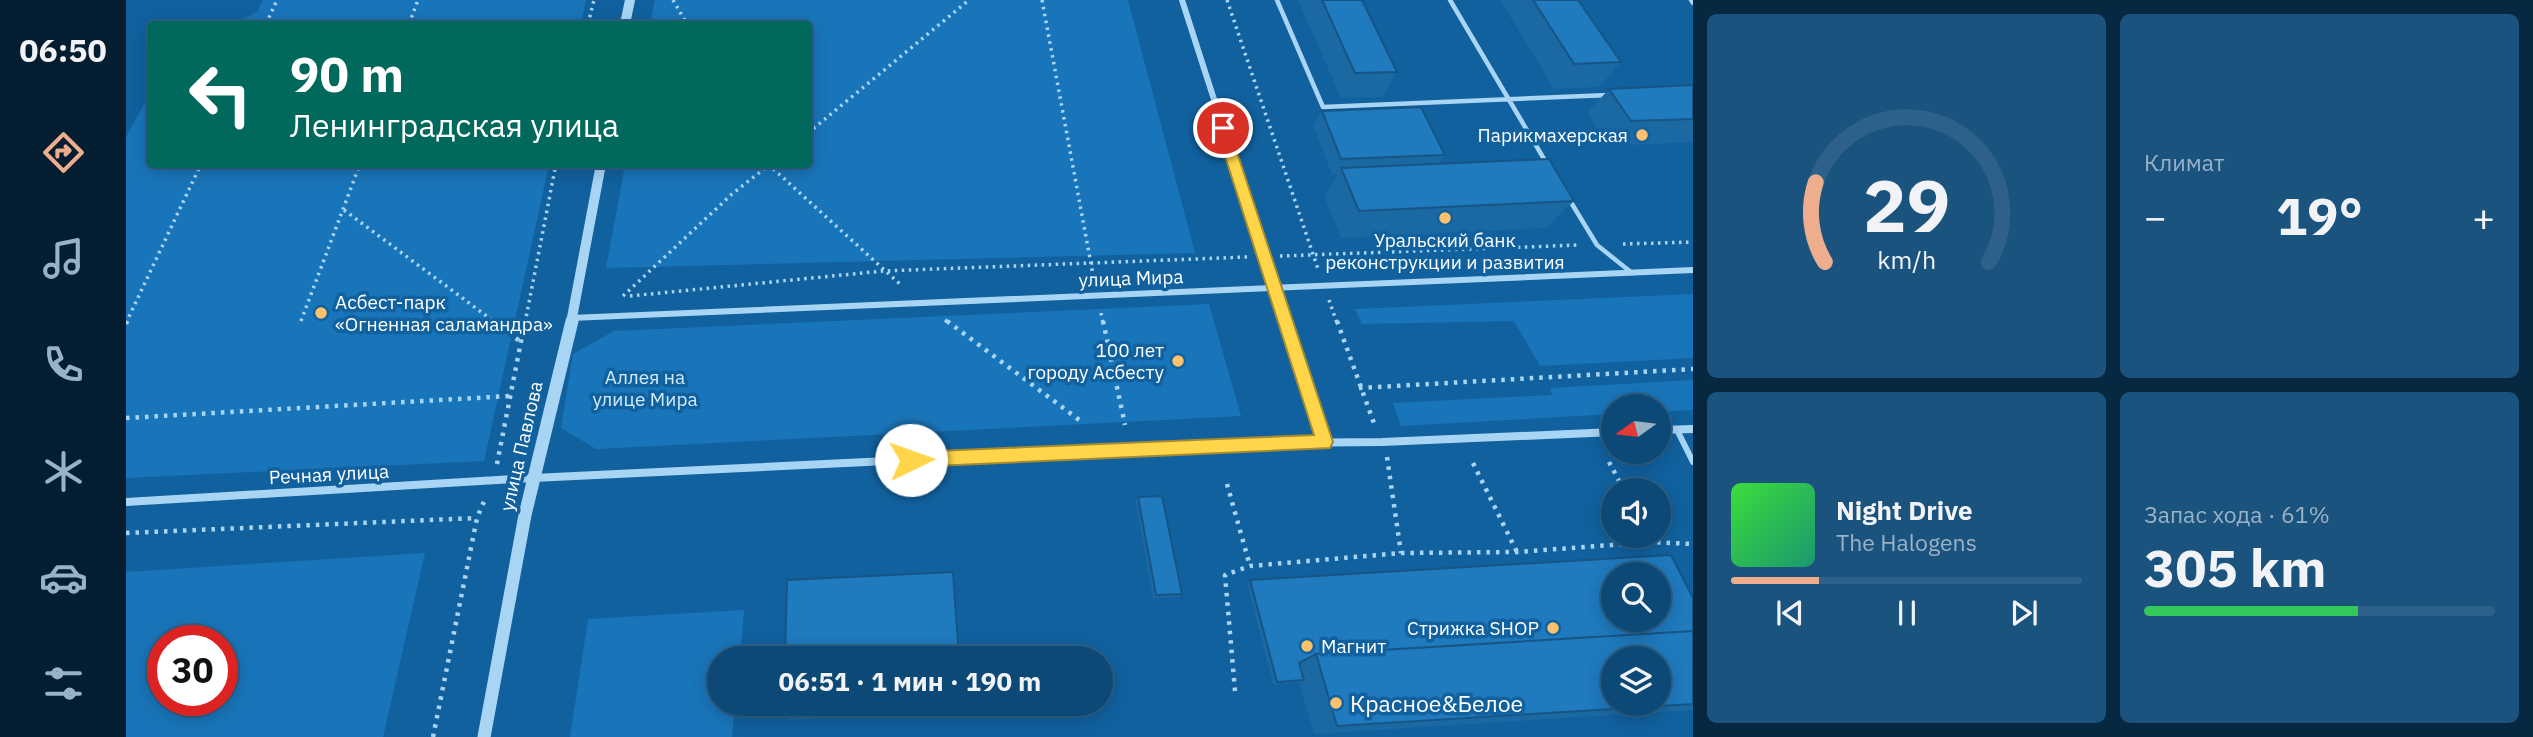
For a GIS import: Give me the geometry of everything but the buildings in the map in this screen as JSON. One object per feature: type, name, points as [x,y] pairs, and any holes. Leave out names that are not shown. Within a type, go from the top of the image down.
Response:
[{"type":"street","points":[[626,21],[629,0]]},
{"type":"street","points":[[1182,0],[1324,442]]},
{"type":"street","name":"улица Павлова","points":[[484,737],[533,478],[577,300],[600,168]]},
{"type":"street","name":"улица Мира","points":[[571,318],[1693,270]]},
{"type":"street","points":[[1671,430],[1693,429]]},
{"type":"street","points":[[533,478],[1262,443],[1382,442],[1601,433]]},
{"type":"street","name":"Речная улица","points":[[126,502],[533,478]]},
{"type":"lane","points":[[1277,0],[1323,107],[1613,95]]},
{"type":"lane","points":[[1450,0],[1549,167]]},
{"type":"lane","points":[[1563,189],[1597,245],[1632,273]]},
{"type":"lane","points":[[1677,430],[1693,462]]},
{"type":"path","points":[[267,21],[277,0]]},
{"type":"path","points":[[410,21],[418,0]]},
{"type":"path","points":[[589,21],[594,0]]},
{"type":"path","points":[[673,0],[685,21]]},
{"type":"path","points":[[812,130],[969,0]]},
{"type":"path","points":[[1042,0],[1090,263],[1125,425]]},
{"type":"path","points":[[1227,0],[1359,388],[1382,442],[1390,468],[1401,553]]},
{"type":"path","points":[[126,324],[199,168]]},
{"type":"path","points":[[301,321],[359,168]]},
{"type":"path","points":[[433,737],[477,518],[493,481],[555,168]]},
{"type":"path","points":[[623,296],[732,194],[765,168]]},
{"type":"path","points":[[344,210],[521,342]]},
{"type":"path","points":[[577,300],[883,271],[1693,242]]},
{"type":"path","points":[[1359,388],[1693,369]]},
{"type":"path","points":[[126,418],[510,396]]},
{"type":"path","points":[[1473,463],[1517,552]]},
{"type":"path","points":[[1227,484],[1251,566]]},
{"type":"path","points":[[126,533],[477,518]]},
{"type":"path","points":[[1671,543],[1693,544]]},
{"type":"path","points":[[1234,691],[1225,575],[1251,566],[1401,553],[1517,552],[1601,546]]},
{"type":"green space","points":[[263,0],[586,0],[582,21],[238,21],[257,12]]},
{"type":"green space","points":[[655,0],[1128,0],[1195,253],[606,268],[624,168],[812,168],[812,21],[651,21]]},
{"type":"green space","name":"Асбест-парк «Огненная саламандра»","points":[[147,98],[147,168],[548,168],[484,461],[126,478],[126,137]]},
{"type":"green space","points":[[1693,294],[1693,358],[1540,366],[1514,321],[1362,324],[1355,309]]},
{"type":"green space","name":"Аллея на улице Мира","points":[[1209,304],[1241,416],[596,449],[561,428],[573,354],[614,331]]},
{"type":"green space","points":[[1693,380],[1693,410],[1671,411],[1671,394],[1601,394],[1601,415],[1401,426],[1393,403],[1552,395],[1550,388]]},
{"type":"green space","points":[[425,553],[383,737],[126,737],[126,572]]},
{"type":"green space","points":[[744,610],[741,646],[707,646],[707,716],[734,716],[732,737],[570,737],[588,619]]},
{"type":"place","name":"Парикмахерская","points":[[1642,135]]},
{"type":"place","name":"Уральский банк реконструкции и развития","points":[[1445,218]]},
{"type":"place","name":"Асбест-парк «Огненная саламандра»","points":[[321,313]]},
{"type":"place","name":"100 лет городу Асбесту","points":[[1178,361]]},
{"type":"place","name":"Стрижка SHOP","points":[[1553,628]]},
{"type":"place","name":"Магнит","points":[[1307,646]]},
{"type":"place","name":"Красное&Белое","points":[[1336,703]]},
{"type":"route","points":[[911,460],[1324,442],[1223,128]]}]
